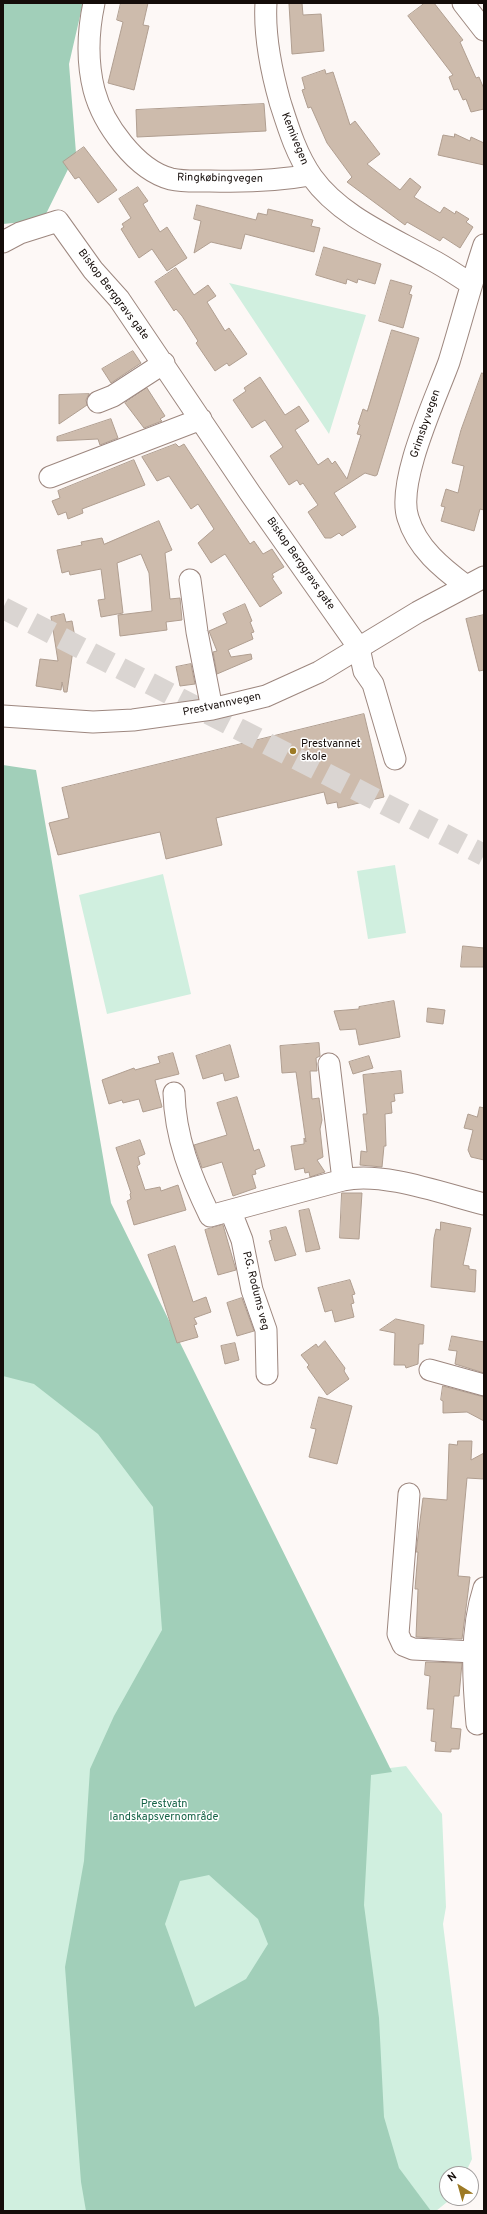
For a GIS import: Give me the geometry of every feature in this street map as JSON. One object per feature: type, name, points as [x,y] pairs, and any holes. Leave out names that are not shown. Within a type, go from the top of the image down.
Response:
[{"type":"street","name":"Ringkøbingvegen","points":[[94,3],[89,27],[94,91],[109,124],[142,165],[162,176],[186,181],[236,182],[278,180],[310,175]]},
{"type":"street","name":"Kemivegen","points":[[266,3],[267,36],[277,90],[289,131],[310,175],[330,197],[354,216],[431,259],[471,284]]},
{"type":"street","points":[[463,3],[484,30]]},
{"type":"street","name":"Biskop Berggravs gate","points":[[3,242],[20,233],[58,221],[93,270],[119,299],[359,648]]},
{"type":"street","name":"Grimsbyvegen","points":[[466,586],[435,561],[419,542],[408,518],[405,505],[412,465],[422,432],[448,363],[471,284],[484,246]]},
{"type":"street","points":[[98,402],[113,396],[164,363]]},
{"type":"street","points":[[50,477],[129,448],[201,419]]},
{"type":"street","name":"Prestvannvegen","points":[[3,716],[93,722],[133,720],[212,709],[266,696],[292,685],[484,577]]},
{"type":"street","points":[[190,580],[197,632],[212,709]]},
{"type":"street","points":[[359,648],[364,671],[373,684],[395,760]]},
{"type":"street","points":[[329,1064],[343,1180]]},
{"type":"street","points":[[174,1093],[176,1124],[196,1187],[210,1216],[231,1212],[343,1180],[378,1179],[484,1204]]},
{"type":"street","name":"P.G. Rodums veg","points":[[231,1212],[242,1240],[252,1290],[266,1330],[267,1374]]},
{"type":"street","points":[[430,1370],[484,1385]]},
{"type":"street","points":[[409,1494],[398,1634],[403,1645],[413,1649],[474,1652]]},
{"type":"street","points":[[477,1724],[474,1652],[477,1613],[484,1588]]},
{"type":"green space","points":[[3,3],[83,3],[69,64],[76,153],[43,220],[3,224]]},
{"type":"green space","points":[[229,283],[366,315],[329,434]]},
{"type":"green space","points":[[3,765],[36,770],[111,1203],[392,1772],[371,1775],[364,1905],[379,2018],[384,2117],[399,2168],[431,2211],[86,2211],[81,2182],[65,1967],[84,1861],[90,1769],[114,1716],[162,1630],[153,1507],[98,1434],[34,1384],[3,1376]],"holes":[[[209,1875],[258,1919],[268,1944],[246,1979],[195,2007],[165,1924],[180,1881]]]},
{"type":"green space","points":[[395,865],[406,933],[368,939],[357,871]]},
{"type":"green space","points":[[163,874],[191,994],[107,1014],[79,895]]},
{"type":"green space","name":"Prestvatn landskapsvernområde","points":[[3,984],[319,1749],[210,2211],[3,2211]]},
{"type":"green space","points":[[406,1766],[442,1814],[446,1907],[443,1924],[472,2159],[469,2166],[439,2166],[439,2206],[442,2206],[436,2211],[430,2211],[393,2162],[380,2112],[360,1900],[366,1771]]},
{"type":"building","points":[[121,3],[148,3],[143,25],[149,26],[134,90],[108,83],[123,22],[117,20]]},
{"type":"building","points":[[302,3],[303,15],[321,14],[324,51],[292,54],[289,4]]},
{"type":"building","points":[[425,3],[434,3],[463,40],[460,42],[476,78],[479,77],[484,89],[484,109],[471,112],[466,99],[463,100],[458,89],[454,90],[449,77],[453,75],[408,16]]},
{"type":"building","points":[[325,70],[326,74],[333,72],[350,125],[355,121],[380,154],[367,164],[400,190],[410,178],[421,187],[414,197],[440,213],[444,207],[455,214],[456,211],[469,219],[466,222],[473,227],[460,248],[443,237],[440,241],[407,222],[405,225],[347,182],[352,177],[327,143],[311,107],[308,108],[302,90],[305,89],[302,78]]},
{"type":"building","points":[[264,104],[266,131],[137,137],[136,110]]},
{"type":"building","points":[[455,134],[470,141],[471,137],[484,143],[484,165],[438,155],[443,135],[454,137]]},
{"type":"building","points":[[84,147],[117,190],[98,203],[79,177],[75,179],[63,162]]},
{"type":"building","points":[[138,187],[148,201],[143,204],[160,232],[167,227],[187,258],[167,271],[152,249],[139,258],[121,229],[124,227],[122,224],[131,218],[119,199]]},
{"type":"building","points":[[197,205],[256,220],[258,213],[267,215],[268,209],[313,220],[311,226],[320,228],[314,252],[245,234],[241,249],[211,242],[194,253],[201,221],[194,219]]},
{"type":"building","points":[[324,247],[381,264],[375,284],[358,279],[357,283],[347,279],[346,284],[316,275]]},
{"type":"building","points":[[176,268],[194,295],[208,285],[216,296],[207,302],[225,331],[229,328],[247,354],[229,366],[227,363],[215,371],[196,343],[198,341],[182,316],[176,309],[174,311],[155,282]]},
{"type":"building","points":[[391,280],[412,286],[409,294],[412,295],[403,328],[379,321]]},
{"type":"building","points":[[392,330],[419,338],[377,475],[375,476],[365,473],[334,493],[356,527],[342,536],[339,533],[331,538],[325,538],[308,512],[318,505],[303,483],[300,485],[297,480],[289,485],[270,456],[283,447],[265,420],[252,428],[233,400],[246,391],[244,388],[260,377],[285,415],[299,406],[309,421],[295,430],[318,465],[328,458],[332,464],[335,461],[347,479],[361,435],[357,434],[360,425],[358,424],[363,409],[367,411]]},
{"type":"building","points":[[133,351],[141,363],[111,383],[102,369]]},
{"type":"building","points":[[482,373],[484,374],[484,510],[480,509],[474,531],[441,521],[445,507],[441,506],[446,489],[458,493],[464,466],[452,463],[461,430]]},
{"type":"building","points":[[147,388],[165,416],[160,419],[162,421],[144,428],[125,403]]},
{"type":"building","points":[[89,394],[86,400],[87,405],[59,424],[59,395]]},
{"type":"building","points":[[111,419],[118,438],[100,445],[98,439],[57,441],[57,437]]},
{"type":"building","points":[[176,444],[179,447],[184,444],[250,544],[254,541],[263,554],[272,549],[284,567],[272,574],[274,577],[272,578],[282,593],[260,607],[225,554],[211,563],[198,543],[214,529],[198,504],[191,509],[169,476],[157,481],[142,457]]},
{"type":"building","points":[[134,460],[145,485],[82,509],[83,513],[68,519],[66,512],[58,515],[52,501],[60,498],[58,491]]},
{"type":"building","points":[[159,521],[172,550],[165,553],[170,599],[180,598],[182,620],[166,622],[167,630],[120,636],[118,615],[152,611],[149,573],[141,554],[117,563],[123,613],[101,617],[98,600],[105,599],[101,569],[70,575],[69,571],[62,573],[57,550],[82,545],[81,542],[102,538],[104,544]]},
{"type":"building","points":[[245,604],[252,621],[250,622],[254,632],[251,633],[253,639],[228,650],[231,657],[251,654],[252,659],[217,674],[213,652],[217,651],[209,631],[227,623],[223,614]]},
{"type":"building","points":[[64,614],[66,622],[72,621],[76,643],[74,643],[67,692],[64,692],[62,682],[61,690],[36,686],[40,659],[58,661],[51,617]]},
{"type":"building","points":[[484,615],[484,670],[479,671],[466,619]]},
{"type":"building","points":[[191,664],[195,684],[180,686],[176,667]]},
{"type":"building","name":"Prestvannet skole","points":[[364,714],[384,797],[338,808],[337,802],[327,804],[324,792],[216,818],[222,845],[166,859],[160,832],[58,855],[49,823],[69,818],[62,788]]},
{"type":"building","points":[[463,946],[484,948],[484,967],[461,967]]},
{"type":"building","points":[[394,1001],[400,1037],[359,1045],[356,1029],[340,1030],[334,1011],[359,1009],[359,1007]]},
{"type":"building","points":[[428,1008],[445,1010],[443,1024],[427,1022]]},
{"type":"building","points":[[319,1043],[320,1056],[316,1058],[317,1071],[310,1071],[312,1099],[319,1098],[322,1120],[320,1129],[323,1157],[317,1160],[325,1172],[310,1177],[309,1172],[305,1173],[304,1168],[295,1170],[291,1146],[304,1144],[304,1138],[306,1142],[296,1072],[282,1073],[280,1046]]},
{"type":"building","points":[[230,1045],[239,1077],[225,1081],[223,1073],[203,1079],[196,1056]]},
{"type":"building","points":[[173,1053],[179,1074],[155,1080],[162,1107],[143,1112],[139,1099],[123,1103],[122,1100],[109,1104],[102,1080],[134,1068],[135,1070],[160,1063],[158,1057]]},
{"type":"building","points":[[369,1056],[373,1068],[353,1074],[349,1062]]},
{"type":"building","points":[[401,1071],[403,1093],[394,1094],[395,1101],[391,1102],[392,1113],[385,1114],[386,1146],[384,1146],[382,1167],[360,1165],[361,1151],[367,1152],[363,1114],[367,1114],[363,1075]]},
{"type":"building","points":[[237,1097],[254,1151],[259,1149],[265,1166],[255,1170],[256,1174],[252,1175],[256,1188],[233,1196],[222,1162],[202,1168],[194,1145],[227,1135],[217,1103]]},
{"type":"building","points":[[480,1107],[484,1108],[484,1160],[471,1157],[468,1150],[473,1130],[464,1128],[468,1114],[477,1117]]},
{"type":"building","points":[[140,1140],[145,1154],[138,1157],[140,1164],[137,1166],[145,1190],[160,1187],[161,1191],[178,1185],[186,1210],[134,1225],[127,1201],[131,1199],[131,1193],[116,1148]]},
{"type":"building","points":[[342,1193],[362,1193],[359,1239],[340,1238]]},
{"type":"building","points":[[309,1209],[320,1249],[306,1252],[299,1211]]},
{"type":"building","points":[[441,1222],[471,1228],[463,1265],[469,1266],[469,1269],[476,1270],[475,1292],[431,1287],[434,1238],[436,1229],[440,1230]]},
{"type":"building","points":[[223,1225],[236,1270],[218,1275],[205,1230]]},
{"type":"building","points":[[286,1227],[296,1255],[275,1261],[269,1241],[272,1240],[270,1231]]},
{"type":"building","points":[[175,1246],[193,1302],[206,1297],[211,1312],[194,1318],[197,1324],[194,1325],[198,1337],[177,1343],[148,1255]]},
{"type":"building","points":[[350,1280],[355,1294],[352,1295],[354,1303],[351,1304],[354,1317],[335,1322],[332,1310],[325,1312],[318,1288]]},
{"type":"building","points":[[242,1298],[254,1331],[237,1336],[227,1303]]},
{"type":"building","points":[[396,1319],[424,1325],[423,1344],[419,1344],[418,1364],[406,1368],[405,1365],[394,1365],[395,1333],[380,1330]]},
{"type":"building","points":[[452,1336],[484,1342],[484,1373],[455,1364],[457,1351],[449,1350]]},
{"type":"building","points":[[325,1341],[345,1368],[344,1371],[349,1379],[327,1395],[307,1367],[309,1365],[301,1355],[316,1344],[318,1347]]},
{"type":"building","points":[[235,1343],[239,1360],[225,1364],[221,1346]]},
{"type":"building","points":[[443,1386],[484,1397],[484,1421],[467,1412],[443,1413],[443,1401],[441,1400]]},
{"type":"building","points":[[319,1397],[352,1406],[337,1464],[309,1457],[316,1429],[311,1428]]},
{"type":"building","points":[[458,1441],[472,1441],[471,1460],[484,1453],[484,1479],[467,1478],[458,1576],[470,1577],[462,1639],[416,1637],[418,1589],[415,1589],[418,1552],[416,1552],[423,1498],[447,1500],[449,1444],[457,1445]]},
{"type":"building","points":[[426,1662],[462,1663],[459,1696],[454,1696],[451,1728],[461,1729],[459,1749],[451,1749],[451,1752],[435,1751],[436,1742],[431,1741],[434,1709],[427,1709],[430,1676],[425,1675]]},
{"type":"tunnel","points":[[3,608],[484,855]]},
{"type":"place","name":"Prestvannet skole","points":[[293,751]]}]
